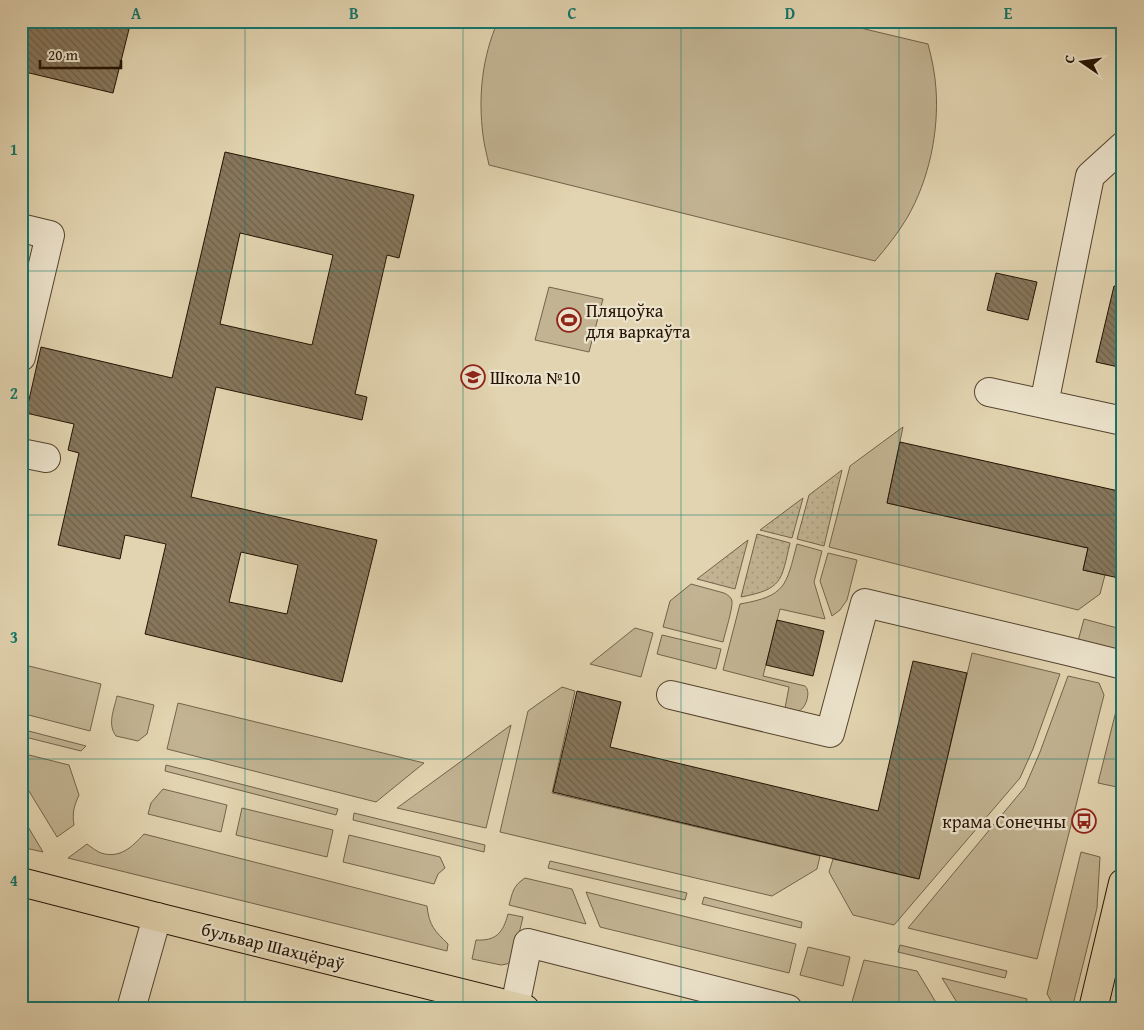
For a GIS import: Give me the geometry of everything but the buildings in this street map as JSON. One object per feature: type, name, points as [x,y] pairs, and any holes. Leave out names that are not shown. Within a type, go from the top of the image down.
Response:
[{"type":"main road","name":"бульвар Шахцёраў","points":[[21,882],[520,1008]]},
{"type":"main road","points":[[1093,1009],[1123,883]]},
{"type":"lane","points":[[1044,404],[1090,176],[1123,146]]},
{"type":"lane","points":[[21,228],[50,235],[21,357]]},
{"type":"lane","points":[[989,392],[1123,421]]},
{"type":"lane","points":[[671,695],[830,733],[865,603],[1123,665]]},
{"type":"lane","points":[[131,1009],[157,917]]},
{"type":"lane","points":[[520,1008],[528,943],[788,1009]]},
{"type":"shaded area","points":[[498,21],[831,21],[928,44],[936,83],[936,122],[927,172],[915,203],[904,224],[875,261],[489,165],[483,135],[481,92],[488,49]]},
{"type":"shaded area","name":"Пляцоўка для варкаўта","points":[[549,287],[603,299],[589,352],[535,340]]},
{"type":"shaded area","points":[[903,427],[887,503],[1088,548],[1083,570],[1105,575],[1100,594],[1078,610],[829,547],[850,466]]},
{"type":"shaded area","points":[[842,470],[824,546],[797,539],[809,495]]},
{"type":"shaded area","points":[[803,498],[792,538],[760,530]]},
{"type":"shaded area","points":[[757,534],[790,543],[782,575],[773,586],[765,591],[741,597]]},
{"type":"shaded area","points":[[748,540],[735,589],[697,579]]},
{"type":"shaded area","points":[[797,544],[822,551],[814,582],[825,619],[780,609],[763,676],[807,688],[805,705],[798,711],[785,708],[789,687],[723,670],[740,604],[767,597],[782,587],[790,570]]},
{"type":"shaded area","points":[[828,553],[857,560],[847,600],[840,610],[832,616],[820,581]]},
{"type":"shaded area","points":[[691,584],[724,593],[731,598],[731,609],[723,642],[663,627],[670,601]]},
{"type":"shaded area","points":[[1084,619],[1121,629],[1116,651],[1078,641]]},
{"type":"shaded area","points":[[635,628],[653,633],[641,677],[590,664]]},
{"type":"shaded area","points":[[662,635],[721,649],[716,669],[657,654]]},
{"type":"shaded area","points":[[972,653],[1060,674],[1033,749],[1020,778],[894,925],[853,915],[829,872],[833,859],[919,879]]},
{"type":"shaded area","points":[[21,664],[101,684],[90,731],[21,713]]},
{"type":"shaded area","points":[[1068,676],[1099,683],[1104,695],[1037,959],[908,928],[1025,787]]},
{"type":"shaded area","points":[[1123,683],[1123,772],[1117,787],[1098,783]]},
{"type":"shaded area","points":[[562,687],[575,691],[552,793],[820,856],[817,869],[772,896],[500,832],[528,711]]},
{"type":"shaded area","points":[[117,696],[154,705],[147,734],[138,741],[116,736],[113,731],[112,717]]},
{"type":"shaded area","points":[[178,703],[424,763],[376,802],[167,749]]},
{"type":"shaded area","points":[[511,725],[486,828],[397,808]]},
{"type":"shaded area","points":[[21,729],[86,746],[81,751],[21,736]]},
{"type":"shaded area","points":[[21,753],[69,765],[79,795],[74,810],[74,825],[57,837],[21,778]]},
{"type":"shaded area","points":[[166,765],[338,809],[336,815],[165,771]]},
{"type":"shaded area","points":[[163,789],[227,805],[221,832],[148,814],[151,803]]},
{"type":"shaded area","points":[[242,808],[333,830],[327,857],[236,835]]},
{"type":"shaded area","points":[[354,813],[485,845],[484,852],[353,820]]},
{"type":"shaded area","points":[[21,815],[43,852],[21,847]]},
{"type":"shaded area","points":[[144,834],[427,906],[433,928],[448,944],[447,951],[68,858],[87,844],[101,853],[120,853],[125,851]]},
{"type":"shaded area","points":[[349,835],[440,857],[445,868],[438,874],[434,884],[343,862]]},
{"type":"shaded area","points":[[1081,852],[1100,857],[1097,908],[1072,1009],[1056,1009],[1047,994]]},
{"type":"shaded area","points":[[550,861],[687,893],[685,900],[548,868]]},
{"type":"shaded area","points":[[525,878],[572,889],[586,924],[509,905],[514,889]]},
{"type":"shaded area","points":[[586,892],[796,944],[789,973],[600,927]]},
{"type":"shaded area","points":[[704,897],[802,922],[801,928],[702,904]]},
{"type":"shaded area","points":[[508,914],[523,917],[513,959],[507,964],[501,965],[472,959],[476,940],[489,939],[498,934],[504,926]]},
{"type":"shaded area","points":[[900,945],[1007,971],[1005,978],[898,952]]},
{"type":"shaded area","points":[[808,947],[850,957],[843,986],[800,975]]},
{"type":"shaded area","points":[[864,960],[917,971],[940,1009],[850,1009]]},
{"type":"shaded area","points":[[942,978],[1027,999],[1025,1009],[961,1009]]},
{"type":"place","name":"Пляцоўка для варкаўта","points":[[569,320]]},
{"type":"place","name":"Школа №10","points":[[473,377]]},
{"type":"place","name":"крама Сонечны","points":[[1084,821]]}]
